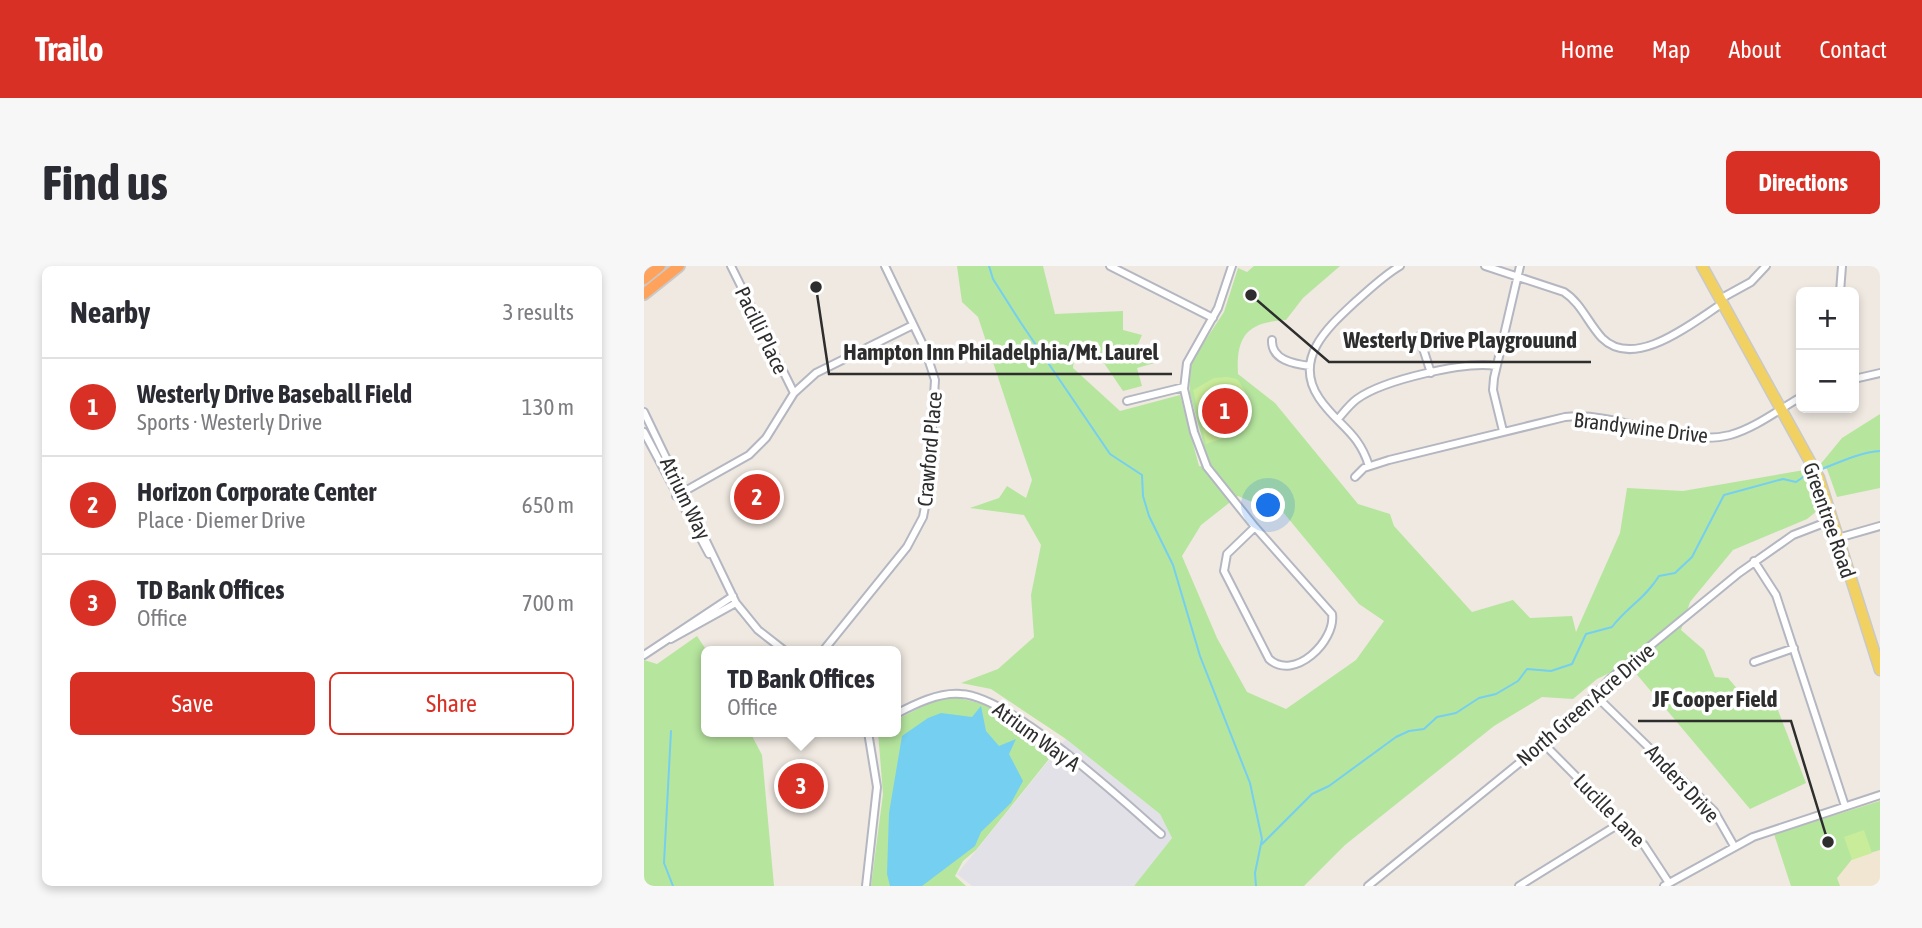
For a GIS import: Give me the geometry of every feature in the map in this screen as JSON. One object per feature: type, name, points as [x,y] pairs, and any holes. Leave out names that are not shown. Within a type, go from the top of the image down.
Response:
[{"type":"highway","points":[[644,279],[660,266]]},
{"type":"highway","points":[[644,294],[679,266]]},
{"type":"main road","name":"Greentree Road","points":[[1702,266],[1814,469],[1880,670]]},
{"type":"street","name":"Crawford Place","points":[[827,646],[907,547],[923,517],[936,389],[931,364],[886,266]]},
{"type":"street","points":[[1110,266],[1213,318]]},
{"type":"street","points":[[1232,266],[1213,318],[1186,363],[1184,387],[1194,432],[1207,467],[1255,527],[1332,614],[1330,634],[1310,655],[1293,666],[1282,666],[1269,659],[1224,571],[1227,554],[1255,527]]},
{"type":"street","points":[[1369,466],[1360,442],[1318,397],[1312,384],[1310,366],[1314,348],[1325,332],[1361,297],[1400,266]]},
{"type":"street","points":[[1485,266],[1564,292],[1574,300],[1604,339],[1614,346],[1628,350],[1655,342],[1751,282],[1766,266]]},
{"type":"street","points":[[1503,430],[1493,390],[1496,366],[1520,266]]},
{"type":"street","points":[[1840,287],[1842,266]]},
{"type":"street","name":"Pacilli Place","points":[[731,267],[794,393]]},
{"type":"street","points":[[680,494],[749,456],[766,438],[794,393],[830,364],[913,325]]},
{"type":"street","points":[[1419,336],[1431,373]]},
{"type":"street","points":[[1272,341],[1273,351],[1283,359],[1310,366]]},
{"type":"street","points":[[1338,419],[1356,400],[1372,391],[1469,364],[1496,366]]},
{"type":"street","points":[[1859,378],[1880,373]]},
{"type":"street","points":[[1127,401],[1184,387]]},
{"type":"street","name":"Brandywine Drive","points":[[1355,477],[1369,466],[1549,420],[1588,416],[1715,437],[1741,431],[1796,400]]},
{"type":"street","name":"Atrium Way","points":[[644,412],[680,494]]},
{"type":"street","name":"Atrium Way","points":[[644,432],[680,494],[734,599],[758,630],[779,646]]},
{"type":"street","name":"North Green Acre Drive","points":[[1368,886],[1544,743],[1611,678],[1754,561],[1777,544],[1806,529],[1832,520]]},
{"type":"street","points":[[1838,538],[1880,526]]},
{"type":"street","points":[[1754,561],[1770,582],[1845,806]]},
{"type":"street","points":[[644,655],[665,641],[682,635],[734,599]]},
{"type":"street","points":[[1754,662],[1794,648]]},
{"type":"street","name":"Atrium Way A","points":[[901,712],[953,694],[988,700],[1054,745],[1161,834]]},
{"type":"street","name":"Anders Drive","points":[[1595,695],[1714,811],[1734,846]]},
{"type":"street","points":[[866,886],[877,787],[869,737]]},
{"type":"street","name":"Lucille Lane","points":[[1544,743],[1656,860],[1667,885]]},
{"type":"street","points":[[1667,885],[1734,846],[1880,795]]},
{"type":"street","points":[[1519,886],[1622,822]]},
{"type":"shaded area","points":[[1066,739],[1160,814],[1172,838],[1134,886],[972,886],[957,874]]},
{"type":"shaded area","points":[[1880,795],[1880,886],[1791,886],[1773,831]]},
{"type":"green space","points":[[957,266],[1043,266],[1055,314],[1123,311],[1123,330],[1142,335],[1135,351],[1145,359],[1156,357],[1158,362],[1137,368],[1142,386],[1123,391],[1104,363],[1088,348],[1075,350],[1073,368],[1120,411],[1180,395],[1199,466],[1206,467],[1209,464],[1190,394],[1189,372],[1193,359],[1224,312],[1238,268],[1247,272],[1254,266],[1340,266],[1303,298],[1286,320],[1262,324],[1247,334],[1239,350],[1238,374],[1275,403],[1358,504],[1390,514],[1394,526],[1472,612],[1513,600],[1530,618],[1572,616],[1576,632],[1620,533],[1627,488],[1683,491],[1810,469],[1807,481],[1817,511],[1807,519],[1733,550],[1690,602],[1681,630],[1704,650],[1715,677],[1728,678],[1746,699],[1771,692],[1806,783],[1750,809],[1628,664],[1597,679],[1573,699],[1542,697],[1494,726],[1345,845],[1304,886],[1134,886],[1172,838],[1160,814],[1066,739],[991,689],[961,683],[998,669],[1034,637],[1031,595],[1041,545],[1024,515],[970,508],[999,498],[1007,486],[1026,498],[1032,480],[978,317],[962,302]],"holes":[[[1238,496],[1259,505],[1273,500],[1359,604],[1384,621],[1356,660],[1286,709],[1247,692],[1217,638],[1182,556],[1201,525]]]},
{"type":"green space","points":[[1214,378],[1237,379],[1245,392],[1249,417],[1244,431],[1206,444],[1193,390]]},
{"type":"green space","points":[[1880,414],[1880,488],[1837,497],[1827,469],[1819,466],[1842,438]]},
{"type":"green space","points":[[697,636],[704,646],[701,646],[701,737],[753,737],[762,755],[774,886],[644,886],[644,660],[657,664]]},
{"type":"green space","points":[[954,697],[992,706],[1053,754],[976,850],[963,861],[955,876],[966,886],[871,886],[883,794],[878,737],[901,737],[901,717],[929,703]]},
{"type":"green space","points":[[1880,801],[1880,850],[1853,858],[1837,878],[1840,886],[1791,886],[1774,834]]},
{"type":"green space","points":[[1864,830],[1872,853],[1852,860],[1844,837]]},
{"type":"water","points":[[981,706],[986,731],[999,746],[1016,739],[1009,754],[1023,781],[1011,803],[981,832],[975,846],[922,886],[890,886],[887,874],[889,813],[902,736],[928,718],[941,713],[972,717]]},
{"type":"waterway","points":[[989,266],[993,279],[1021,323],[1110,454],[1142,475],[1143,496],[1149,516],[1173,565],[1200,656],[1250,783],[1262,839],[1255,873],[1256,886]]},
{"type":"waterway","points":[[1822,469],[1858,455],[1880,451]]},
{"type":"waterway","points":[[1262,844],[1312,794],[1329,786],[1396,737],[1409,731],[1424,729],[1437,717],[1456,713],[1479,698],[1496,694],[1518,681],[1527,669],[1551,671],[1572,664],[1586,634],[1612,627],[1659,576],[1675,573],[1692,557],[1724,495],[1783,479],[1796,482],[1809,473]]},
{"type":"waterway","points":[[671,731],[664,863],[673,886]]},
{"type":"place","name":"Hampton Inn Philadelphia/Mt. Laurel","points":[[816,287]]},
{"type":"place","name":"Westerly Drive Playgrouund","points":[[1251,295]]},
{"type":"place","name":"Westerly Drive Baseball Field","points":[[1225,411]]},
{"type":"place","name":"Horizon Corporate Center","points":[[757,497]]},
{"type":"place","name":"TD Bank Offices","points":[[801,786]]},
{"type":"place","name":"JF Cooper Field","points":[[1828,842]]}]
